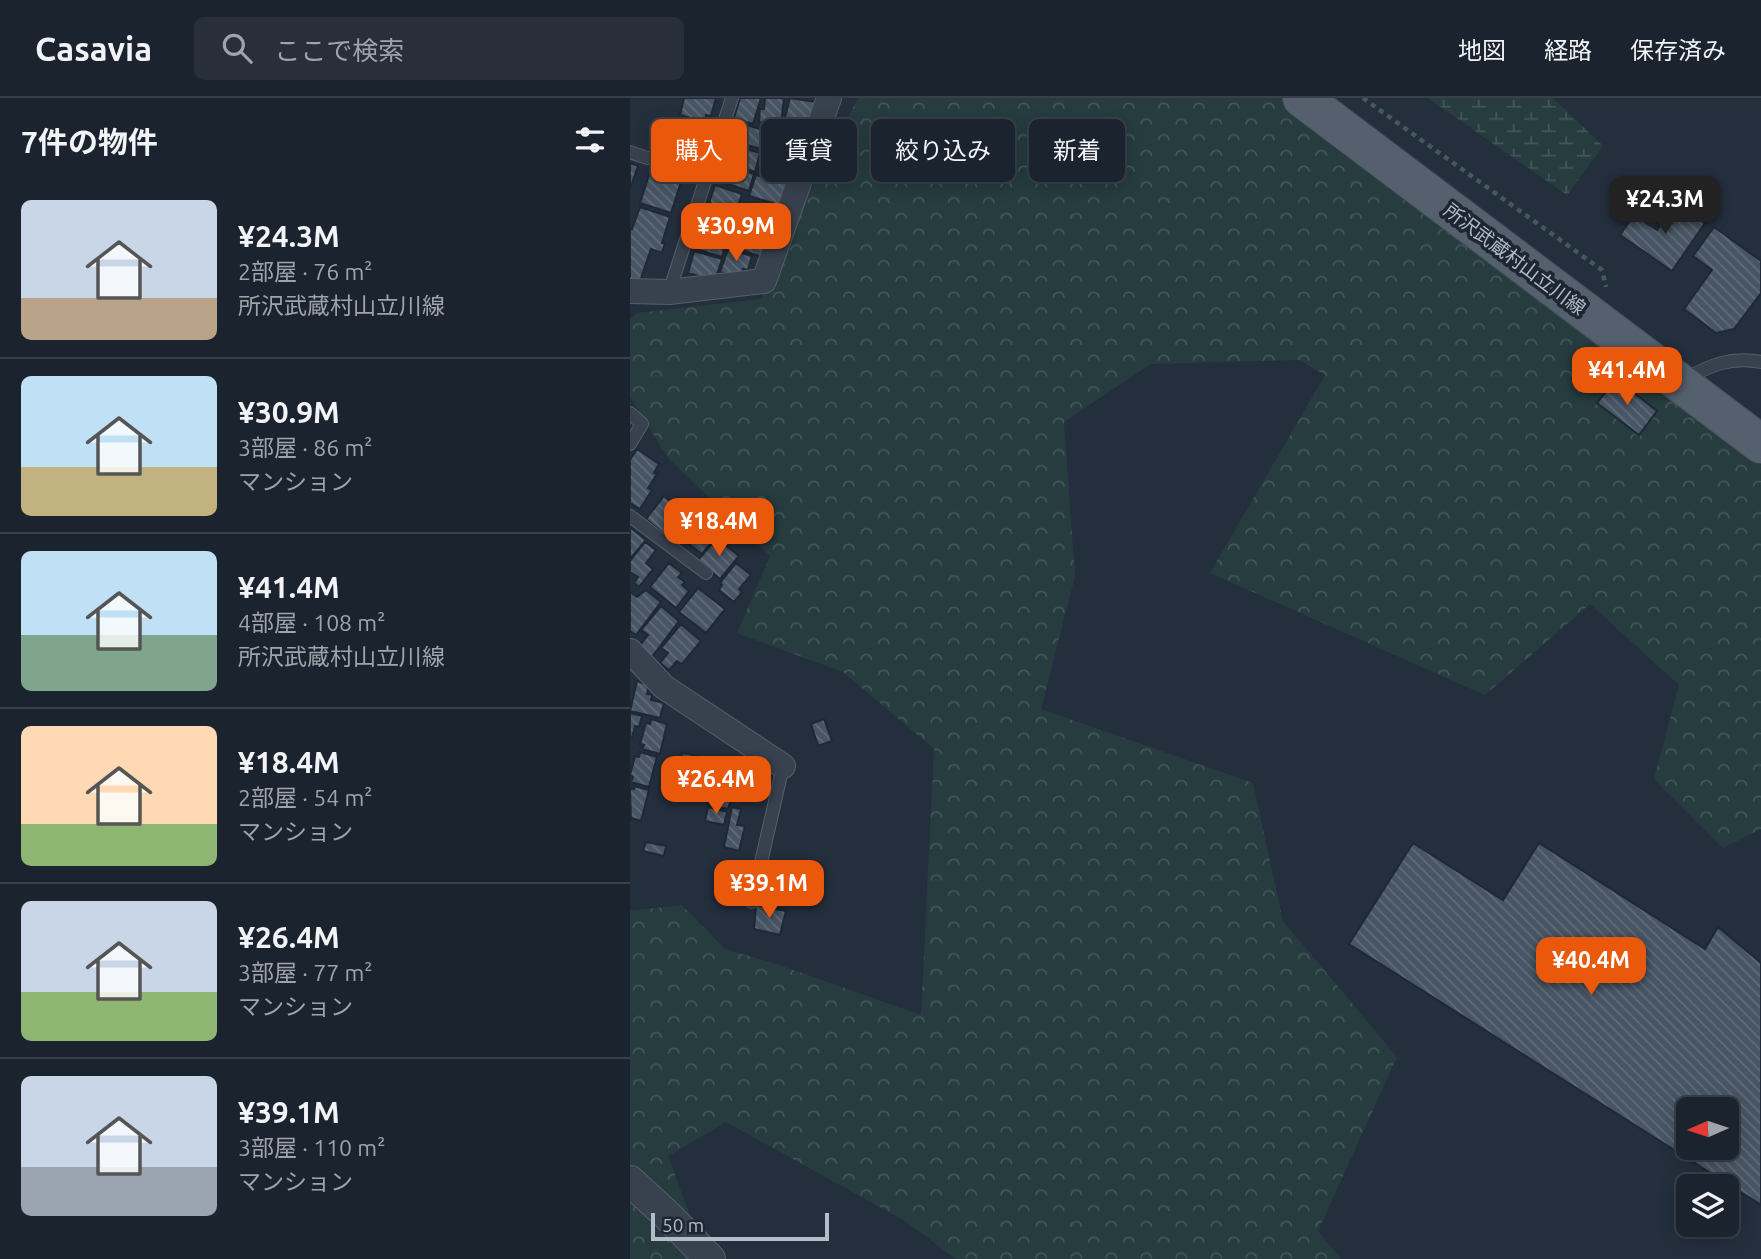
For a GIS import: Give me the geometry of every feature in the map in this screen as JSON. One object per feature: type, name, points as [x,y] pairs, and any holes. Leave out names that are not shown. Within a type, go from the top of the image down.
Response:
[{"type":"main road","name":"所沢武蔵村山立川線","points":[[1302,98],[1761,444]]},
{"type":"street","points":[[630,291],[668,292],[764,281],[829,98]]},
{"type":"street","points":[[630,651],[664,687],[783,766]]},
{"type":"street","points":[[630,1181],[710,1259]]},
{"type":"lane","points":[[668,292],[732,98]]},
{"type":"lane","points":[[630,152],[647,158]]},
{"type":"lane","points":[[1681,382],[1710,365],[1744,358],[1761,362]]},
{"type":"lane","points":[[630,413],[642,424],[630,444]]},
{"type":"lane","points":[[630,516],[706,573]]},
{"type":"lane","points":[[752,902],[783,766]]},
{"type":"path","points":[[1363,98],[1602,270],[1606,291],[1601,323]]},
{"type":"green space","points":[[858,98],[1280,98],[1761,465],[1761,829],[1723,848],[1654,779],[1679,685],[1590,604],[1485,695],[1210,573],[1325,375],[1299,360],[1151,364],[1064,422],[1075,576],[1041,709],[1253,783],[1283,921],[1397,1057],[1318,1231],[1341,1259],[956,1259],[905,1221],[726,1122],[668,1156],[706,1259],[630,1259],[630,911],[682,905],[725,949],[921,1015],[934,749],[843,672],[737,633],[770,556],[668,458],[630,397],[630,319],[637,313],[762,299],[764,281],[815,182],[857,182],[857,119],[847,119]]},
{"type":"green space","points":[[1428,98],[1553,98],[1603,146],[1567,195]]},
{"type":"building","points":[[684,98],[716,98],[711,116],[706,115],[705,119],[680,115]]},
{"type":"building","points":[[740,98],[761,98],[753,124],[747,122],[747,119],[734,118]]},
{"type":"building","points":[[765,98],[784,98],[782,119],[761,119],[759,122],[760,109],[764,109]]},
{"type":"building","points":[[790,98],[816,102],[811,119],[785,119]]},
{"type":"building","points":[[747,125],[761,129],[761,149],[747,145]]},
{"type":"building","points":[[747,149],[760,153],[755,172],[747,169]]},
{"type":"building","points":[[630,163],[638,166],[630,189]]},
{"type":"building","points":[[651,169],[651,182],[681,182],[671,213],[640,203]]},
{"type":"building","points":[[747,172],[754,174],[749,191],[722,182],[747,182]]},
{"type":"building","points":[[756,175],[761,176],[761,182],[787,184],[779,205],[749,196]]},
{"type":"building","points":[[715,185],[742,194],[736,212],[709,203]]},
{"type":"building","points":[[707,205],[733,212],[732,215],[740,218],[735,233],[701,223]]},
{"type":"building","points":[[1679,205],[1705,223],[1672,271],[1620,235],[1634,215],[1657,230],[1667,215],[1670,218]]},
{"type":"building","points":[[640,207],[670,217],[662,243],[665,243],[662,253],[651,249],[639,284],[630,281],[630,228],[632,229]]},
{"type":"building","points":[[741,224],[765,232],[762,240],[767,242],[762,257],[733,247]]},
{"type":"building","points":[[702,226],[728,234],[722,257],[692,248]]},
{"type":"building","points":[[1714,227],[1761,261],[1761,293],[1734,329],[1716,333],[1684,309],[1712,270],[1693,256]]},
{"type":"building","points":[[728,249],[752,256],[748,270],[743,269],[740,278],[720,272]]},
{"type":"building","points":[[694,251],[722,259],[712,280],[688,273]]},
{"type":"building","points":[[1616,379],[1657,411],[1639,435],[1597,403]]},
{"type":"building","points":[[637,449],[659,464],[654,473],[657,474],[648,488],[652,490],[640,509],[630,503],[630,460]]},
{"type":"building","points":[[664,496],[674,504],[679,499],[690,509],[667,536],[646,519]]},
{"type":"building","points":[[707,512],[716,519],[712,523],[721,530],[702,554],[685,541]]},
{"type":"building","points":[[630,529],[646,540],[630,559]]},
{"type":"building","points":[[717,538],[739,556],[720,579],[698,560]]},
{"type":"building","points":[[645,542],[656,550],[646,563],[653,569],[639,587],[634,583],[638,577],[630,572],[630,561]]},
{"type":"building","points":[[669,563],[682,573],[678,577],[685,582],[682,585],[689,591],[676,608],[650,587]]},
{"type":"building","points":[[736,563],[751,575],[739,589],[742,592],[734,602],[719,590],[722,585],[720,583]]},
{"type":"building","points":[[698,588],[725,609],[706,633],[679,612]]},
{"type":"building","points":[[646,590],[661,602],[636,635],[630,631],[630,592],[637,597]]},
{"type":"building","points":[[661,606],[679,621],[651,658],[638,648],[648,635],[641,630]]},
{"type":"building","points":[[681,624],[701,641],[682,664],[677,661],[669,670],[660,663],[668,653],[661,648]]},
{"type":"building","points":[[637,681],[649,685],[647,694],[652,695],[651,700],[664,703],[660,718],[630,711]]},
{"type":"building","points":[[630,713],[642,716],[639,727],[635,726],[632,738],[630,738]]},
{"type":"building","points":[[651,719],[667,724],[660,754],[642,749],[644,745],[640,744],[646,723],[650,724]]},
{"type":"building","points":[[824,719],[832,741],[818,746],[811,724]]},
{"type":"building","points":[[640,752],[657,757],[649,787],[631,782],[635,756],[639,757]]},
{"type":"building","points":[[682,753],[698,756],[695,771],[679,767]]},
{"type":"building","points":[[634,786],[649,790],[641,821],[632,818],[631,821],[630,788],[634,789]]},
{"type":"building","points":[[712,791],[732,795],[728,809],[708,805]]},
{"type":"building","points":[[708,807],[727,812],[724,825],[705,821]]},
{"type":"building","points":[[732,807],[741,809],[737,825],[745,826],[739,851],[724,847]]},
{"type":"building","points":[[646,842],[666,846],[664,856],[643,851]]},
{"type":"building","points":[[1413,843],[1503,900],[1539,843],[1705,949],[1718,927],[1761,963],[1761,1205],[1739,1191],[1739,1174],[1712,1174],[1690,1160],[1740,1160],[1740,1097],[1676,1097],[1676,1151],[1349,944]]},
{"type":"building","points":[[756,905],[786,911],[780,935],[754,929]]}]
